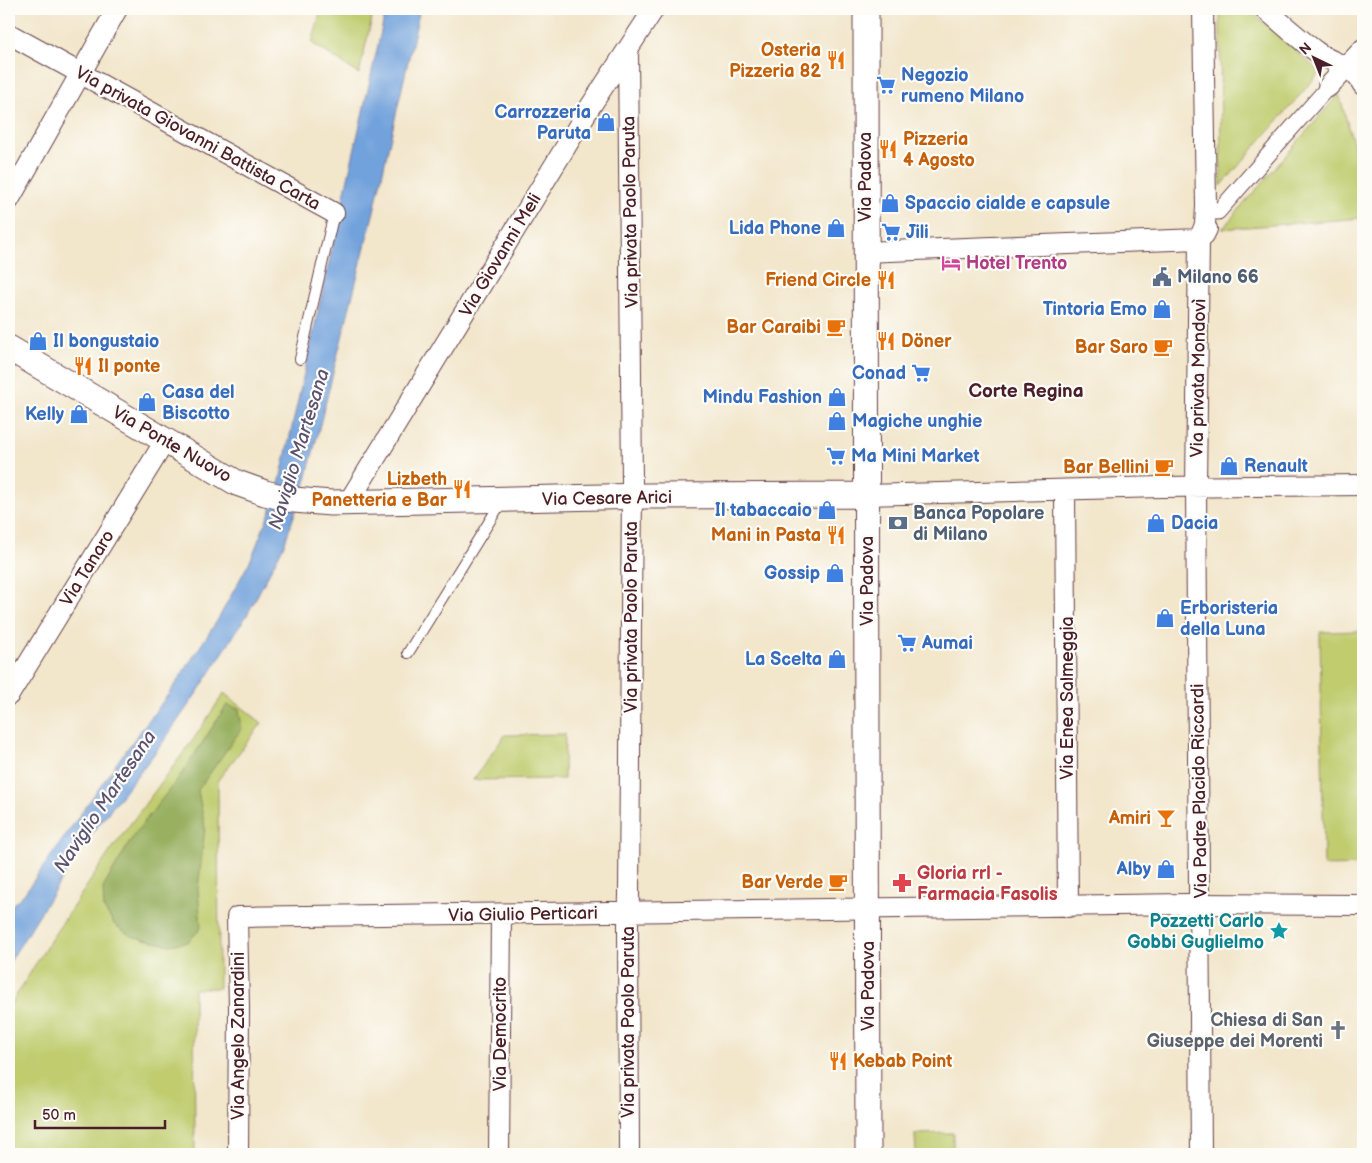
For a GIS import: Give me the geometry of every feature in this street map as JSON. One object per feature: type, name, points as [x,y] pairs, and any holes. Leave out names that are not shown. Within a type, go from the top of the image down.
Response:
[{"type":"street","points":[[9,200],[118,9]]},
{"type":"street","name":"Via Giovanni Meli","points":[[339,503],[654,9]]},
{"type":"street","name":"Via Padova","points":[[866,9],[864,252],[869,909],[868,1154]]},
{"type":"street","name":"Via privata Mondovì","points":[[1196,487],[1199,239],[1205,225],[1206,206],[1203,9]]},
{"type":"street","points":[[1265,9],[1320,54],[1355,67]]},
{"type":"street","name":"Via privata Giovanni Battista Carta","points":[[9,34],[334,213]]},
{"type":"street","points":[[864,252],[1199,239],[1204,236],[1218,212],[1328,87],[1355,67],[1363,49]]},
{"type":"street","name":"Via privata Paolo Paruta","points":[[628,50],[632,496],[628,912],[629,1154]]},
{"type":"street","points":[[1355,67],[1356,74],[1363,86]]},
{"type":"street","name":"Via Ponte Nuovo","points":[[9,348],[237,483],[265,493],[294,500],[339,503]]},
{"type":"street","name":"Via Tanaro","points":[[9,694],[165,441]]},
{"type":"street","points":[[866,495],[1363,485]]},
{"type":"street","name":"Via Padre Placido Riccardi","points":[[1196,487],[1201,1154]]},
{"type":"street","name":"Via Enea Salmeggia","points":[[1065,490],[1068,906]]},
{"type":"street","name":"Via Cesare Arici","points":[[339,503],[632,496],[866,495]]},
{"type":"street","name":"Via Giulio Perticari","points":[[237,918],[1200,904],[1363,905]]},
{"type":"street","name":"Via Democrito","points":[[499,1154],[501,914]]},
{"type":"street","name":"Via Angelo Zanardini","points":[[237,918],[239,1008],[238,1154]]},
{"type":"lane","name":"Via privata Giovanni Battista Carta","points":[[300,360],[334,213]]},
{"type":"lane","points":[[408,653],[502,500]]},
{"type":"green space","points":[[321,9],[374,9],[359,74],[312,43]]},
{"type":"green space","points":[[1220,9],[1248,9],[1320,72],[1221,186]]},
{"type":"green space","points":[[1339,94],[1363,177],[1363,218],[1222,229]]},
{"type":"green space","points":[[1363,631],[1363,865],[1324,866],[1320,632]]},
{"type":"green space","points":[[224,693],[262,723],[218,780],[219,988],[194,989],[195,1154],[9,1154],[9,1007],[50,941],[111,850],[195,737]]},
{"type":"green space","points":[[227,705],[239,709],[242,728],[198,790],[205,828],[198,889],[201,928],[188,942],[169,945],[131,936],[115,925],[104,909],[103,888],[134,835],[183,772]]},
{"type":"green space","points":[[565,734],[564,779],[473,780],[505,735]]},
{"type":"green space","points":[[953,1133],[953,1154],[916,1154],[915,1134]]},
{"type":"water","name":"Naviglio Martesana","points":[[386,9],[420,9],[374,211],[305,484],[284,545],[247,615],[203,684],[161,745],[83,845],[9,963],[9,910],[24,894],[121,757],[170,692],[217,621],[251,559],[273,504]]},
{"type":"place","name":"Osteria Pizzeria 82","points":[[836,60]]},
{"type":"place","name":"Negozio rumeno Milano","points":[[886,85]]},
{"type":"place","name":"Carrozzeria Paruta","points":[[606,122]]},
{"type":"place","name":"Pizzeria 4 Agosto","points":[[888,149]]},
{"type":"place","name":"Spaccio cialde e capsule","points":[[890,203]]},
{"type":"place","name":"Lida Phone","points":[[836,228]]},
{"type":"place","name":"Jili","points":[[891,232]]},
{"type":"place","name":"Hotel Trento","points":[[951,263]]},
{"type":"place","name":"Milano 66","points":[[1162,277]]},
{"type":"place","name":"Friend Circle","points":[[886,280]]},
{"type":"place","name":"Tintoria Emo","points":[[1162,309]]},
{"type":"place","name":"Bar Caraibi","points":[[836,327]]},
{"type":"place","name":"Il bongustaio","points":[[38,341]]},
{"type":"place","name":"Döner","points":[[886,341]]},
{"type":"place","name":"Bar Saro","points":[[1163,347]]},
{"type":"place","name":"Il ponte","points":[[83,366]]},
{"type":"place","name":"Conad","points":[[921,373]]},
{"type":"place","name":"Mindu Fashion","points":[[837,397]]},
{"type":"place","name":"Casa del Biscotto","points":[[147,402]]},
{"type":"place","name":"Kelly","points":[[79,414]]},
{"type":"place","name":"Magiche unghie","points":[[837,421]]},
{"type":"place","name":"Ma Mini Market","points":[[836,456]]},
{"type":"place","name":"Renault","points":[[1229,466]]},
{"type":"place","name":"Bar Bellini","points":[[1164,467]]},
{"type":"place","name":"Lizbeth Panetteria e Bar","points":[[462,489]]},
{"type":"place","name":"Il tabaccaio","points":[[827,510]]},
{"type":"place","name":"Banca Popolare di Milano","points":[[898,523]]},
{"type":"place","name":"Dacia","points":[[1156,523]]},
{"type":"place","name":"Mani in Pasta","points":[[836,535]]},
{"type":"place","name":"Gossip","points":[[835,573]]},
{"type":"place","name":"Erboristeria della Luna","points":[[1165,618]]},
{"type":"place","name":"Aumai","points":[[907,643]]},
{"type":"place","name":"La Scelta","points":[[837,659]]},
{"type":"place","name":"Amiri","points":[[1166,818]]},
{"type":"place","name":"Alby","points":[[1166,869]]},
{"type":"place","name":"Bar Verde","points":[[838,882]]},
{"type":"place","name":"Gloria rrl - Farmacia Fasolis","points":[[902,883]]},
{"type":"place","name":"Pozzetti Carlo Gobbi Guglielmo","points":[[1279,931]]},
{"type":"place","name":"Chiesa di San Giuseppe dei Morenti","points":[[1338,1030]]},
{"type":"place","name":"Kebab Point","points":[[838,1061]]},
{"type":"district","name":"Corte Regina","points":[[1026,390]]}]
